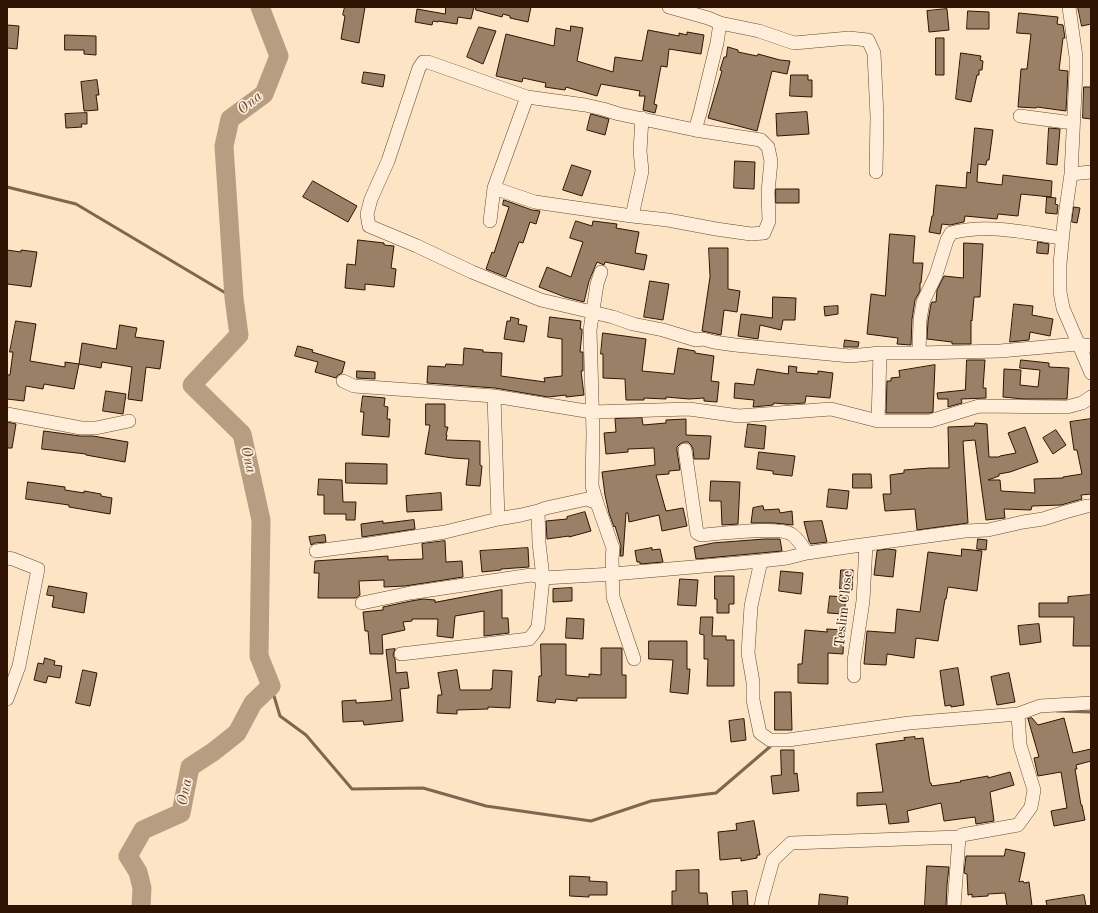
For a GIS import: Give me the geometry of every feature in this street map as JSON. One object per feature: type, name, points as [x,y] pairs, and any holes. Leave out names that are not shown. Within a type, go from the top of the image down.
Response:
[{"type":"street","points":[[669,7],[720,23],[759,31],[794,43],[849,38],[868,40],[874,53],[876,172]]},
{"type":"street","points":[[1069,7],[1076,57],[1076,71],[1071,174],[1062,238],[1060,292],[1063,308],[1085,345],[1091,373]]},
{"type":"street","points":[[694,130],[700,113],[717,43],[720,23]]},
{"type":"street","points":[[494,188],[535,202],[668,220],[751,234],[764,233],[769,221],[768,192],[771,161],[768,147],[761,140],[694,130],[584,105],[527,97],[428,62],[423,62],[419,68],[388,161],[371,199],[367,214],[369,226],[417,246],[472,272],[541,300],[613,317],[633,324],[663,330],[696,340],[703,339],[735,345],[850,356],[880,353],[1000,351],[1085,345]]},
{"type":"street","points":[[490,221],[494,188],[527,97]]},
{"type":"street","points":[[1020,116],[1073,123]]},
{"type":"street","points":[[632,216],[642,172],[640,152],[642,118]]},
{"type":"street","points":[[1071,174],[1091,172]]},
{"type":"street","points":[[919,353],[920,320],[923,302],[936,275],[946,240],[951,233],[970,230],[1003,229],[1062,238]]},
{"type":"street","points":[[602,272],[597,284],[590,330],[592,486],[613,548],[613,596],[634,660]]},
{"type":"street","points":[[878,420],[880,353]]},
{"type":"street","points":[[342,380],[354,386],[494,396],[592,412],[689,409],[739,416],[831,409],[878,420],[930,421],[979,406],[1068,407],[1082,403],[1091,396]]},
{"type":"street","points":[[494,396],[498,519]]},
{"type":"street","points":[[7,414],[81,428],[96,428],[129,421]]},
{"type":"street","points":[[685,450],[697,533],[701,535],[768,530],[784,531],[792,534],[807,553]]},
{"type":"street","points":[[316,551],[445,532],[587,499],[597,503]]},
{"type":"street","points":[[362,603],[410,593],[531,575],[543,578],[612,574],[787,558],[807,553],[965,531],[988,530],[1043,519],[1091,506]]},
{"type":"street","points":[[402,654],[529,639],[538,627],[543,578],[539,543],[538,511]]},
{"type":"street","name":"Teslim Close","points":[[854,676],[854,661],[863,601],[866,545]]},
{"type":"street","points":[[7,558],[38,569],[19,666],[7,699]]},
{"type":"street","points":[[761,561],[751,606],[748,653],[753,682],[753,700],[760,733],[770,740],[788,740],[909,723],[1018,714],[1040,706],[1091,703]]},
{"type":"street","points":[[762,906],[763,896],[773,860],[791,843],[959,837],[962,835],[1018,825],[1031,807],[1034,790],[1020,745],[1018,714]]},
{"type":"street","points":[[954,906],[959,837]]},
{"type":"building","points":[[345,7],[365,7],[359,43],[341,39]]},
{"type":"building","points":[[446,7],[474,7],[471,19],[458,17],[457,24],[433,21],[432,25],[415,22],[417,9],[445,14]]},
{"type":"building","points":[[476,7],[531,7],[528,22],[510,18],[510,16],[503,14],[502,17],[476,10]]},
{"type":"building","points":[[1078,7],[1091,7],[1091,24],[1082,26]]},
{"type":"building","points":[[947,9],[949,30],[929,32],[927,11]]},
{"type":"building","points":[[968,11],[989,12],[989,29],[967,29]]},
{"type":"building","points":[[1019,13],[1058,17],[1057,24],[1063,25],[1065,38],[1063,38],[1059,70],[1068,71],[1066,111],[1037,107],[1018,107],[1021,69],[1027,69],[1031,34],[1017,33]]},
{"type":"building","points":[[7,25],[19,26],[17,49],[7,48]]},
{"type":"building","points":[[571,26],[583,28],[577,61],[613,72],[615,57],[642,61],[648,30],[679,36],[679,33],[687,35],[687,32],[704,35],[701,54],[669,49],[667,67],[661,66],[654,104],[657,105],[655,113],[643,110],[645,96],[639,96],[640,91],[601,84],[597,96],[566,87],[565,90],[545,87],[546,83],[523,78],[522,82],[496,76],[506,34],[554,46],[556,28],[570,31]]},
{"type":"building","points":[[479,27],[496,31],[483,64],[467,57]]},
{"type":"building","points":[[65,35],[96,36],[96,55],[84,54],[84,50],[65,50]]},
{"type":"building","points":[[936,38],[944,38],[944,75],[936,75]]},
{"type":"building","points":[[728,47],[738,50],[738,52],[757,56],[758,54],[790,61],[787,74],[772,71],[757,131],[708,118],[722,71],[720,70],[724,57],[726,57]]},
{"type":"building","points":[[961,53],[981,56],[980,60],[983,61],[982,70],[979,70],[979,75],[977,75],[971,102],[956,99]]},
{"type":"building","points":[[364,72],[385,75],[383,87],[362,83]]},
{"type":"building","points":[[791,75],[808,75],[808,80],[812,80],[812,97],[790,96]]},
{"type":"building","points":[[97,80],[99,95],[96,95],[98,110],[84,111],[81,82]]},
{"type":"building","points":[[1084,87],[1091,87],[1091,119],[1083,118]]},
{"type":"building","points":[[807,112],[809,134],[777,136],[776,114]]},
{"type":"building","points":[[87,113],[87,124],[81,124],[82,127],[66,128],[65,114]]},
{"type":"building","points":[[591,114],[609,119],[605,135],[587,130]]},
{"type":"building","points":[[975,128],[993,130],[989,160],[987,160],[986,165],[978,164],[977,182],[1002,185],[1003,175],[1052,181],[1051,197],[1021,194],[1018,216],[998,214],[997,219],[965,216],[964,222],[950,225],[942,224],[940,234],[929,232],[933,216],[936,185],[966,188],[967,172],[970,173]]},
{"type":"building","points":[[1049,128],[1060,129],[1057,165],[1047,164]]},
{"type":"building","points":[[735,161],[755,162],[754,189],[734,188]]},
{"type":"building","points":[[572,165],[591,171],[582,196],[563,190]]},
{"type":"building","points":[[313,181],[357,206],[348,222],[303,197]]},
{"type":"building","points":[[776,189],[799,189],[799,203],[776,203]]},
{"type":"building","points":[[1047,197],[1056,198],[1055,204],[1058,205],[1057,214],[1046,213]]},
{"type":"building","points":[[504,200],[532,210],[540,211],[536,224],[530,222],[523,243],[519,242],[506,277],[486,269],[492,252],[494,253],[509,207],[503,205]]},
{"type":"building","points":[[1074,207],[1080,208],[1077,223],[1072,222]]},
{"type":"building","points":[[576,221],[592,226],[593,221],[617,224],[616,228],[639,232],[635,253],[647,255],[644,270],[605,262],[604,265],[597,262],[589,281],[584,302],[565,297],[539,287],[547,267],[571,277],[583,242],[570,238]]},
{"type":"building","points":[[890,234],[915,236],[913,263],[923,263],[920,291],[915,300],[912,319],[911,345],[897,344],[898,338],[867,334],[871,294],[885,296]]},
{"type":"building","points":[[358,240],[384,243],[384,245],[394,246],[391,268],[396,269],[394,287],[365,284],[365,290],[345,288],[347,264],[355,265]]},
{"type":"building","points":[[1038,242],[1049,244],[1048,254],[1037,253]]},
{"type":"building","points":[[964,243],[983,244],[980,297],[974,297],[972,321],[971,320],[971,344],[952,344],[952,342],[927,339],[931,304],[932,302],[936,302],[937,290],[944,276],[963,278]]},
{"type":"building","points":[[709,248],[728,248],[728,289],[740,291],[737,312],[724,310],[721,335],[702,331],[710,277]]},
{"type":"building","points":[[7,250],[37,252],[31,287],[7,284]]},
{"type":"building","points":[[650,281],[669,284],[663,320],[644,317]]},
{"type":"building","points":[[773,297],[796,298],[795,320],[783,320],[781,330],[760,325],[758,339],[738,336],[741,314],[772,318]]},
{"type":"building","points":[[1014,304],[1033,306],[1032,315],[1053,319],[1050,336],[1030,332],[1029,340],[1010,342]]},
{"type":"building","points":[[838,306],[838,314],[825,316],[824,307]]},
{"type":"building","points":[[511,317],[519,319],[518,324],[527,326],[524,342],[504,339],[507,321],[510,321]]},
{"type":"building","points":[[550,317],[581,321],[580,329],[582,329],[582,333],[580,352],[583,352],[583,371],[581,371],[584,395],[548,397],[495,388],[427,383],[428,366],[445,367],[446,364],[463,365],[464,348],[483,350],[483,352],[502,353],[501,376],[545,382],[544,378],[562,376],[562,339],[548,337]]},
{"type":"building","points":[[16,321],[36,324],[30,361],[65,367],[65,362],[79,364],[74,389],[44,384],[43,389],[26,386],[24,401],[7,399],[7,375],[10,375],[13,352],[10,352]]},
{"type":"building","points":[[120,325],[137,328],[135,337],[164,341],[160,369],[146,367],[142,401],[128,399],[132,367],[102,362],[101,368],[79,364],[82,343],[116,349]]},
{"type":"building","points":[[603,333],[646,339],[642,371],[674,374],[678,348],[714,356],[711,381],[719,382],[717,402],[704,401],[704,398],[689,399],[666,397],[666,399],[644,398],[644,400],[626,400],[625,379],[603,378],[603,354],[601,354]]},
{"type":"building","points":[[845,340],[859,342],[858,347],[844,347]]},
{"type":"building","points":[[298,346],[345,362],[342,373],[336,378],[315,372],[318,362],[295,356]]},
{"type":"building","points":[[967,360],[985,360],[983,388],[986,388],[986,398],[961,399],[962,403],[948,407],[948,399],[938,399],[937,393],[965,390]]},
{"type":"building","points":[[1021,360],[1049,363],[1049,367],[1069,368],[1067,399],[1024,399],[1003,397],[1004,369],[1021,370],[1020,385],[1038,387],[1040,370],[1020,368]]},
{"type":"building","points":[[935,365],[933,412],[886,413],[887,381],[891,381],[891,378],[900,377],[899,371]]},
{"type":"building","points":[[789,366],[797,367],[796,372],[818,374],[818,371],[833,373],[830,398],[806,396],[805,403],[774,403],[773,405],[753,407],[754,400],[734,398],[735,383],[754,385],[757,369],[788,374]]},
{"type":"building","points":[[357,371],[375,372],[375,379],[357,378]]},
{"type":"building","points":[[106,391],[126,394],[123,414],[103,411]]},
{"type":"building","points":[[363,396],[385,398],[384,406],[388,407],[387,419],[390,419],[389,437],[362,435],[364,412],[361,412]]},
{"type":"building","points":[[426,404],[445,404],[445,427],[448,427],[446,440],[480,441],[480,465],[482,466],[480,486],[466,485],[469,459],[425,454],[430,425],[426,425]]},
{"type":"building","points":[[642,418],[643,425],[666,423],[666,420],[686,419],[686,435],[711,436],[709,459],[694,459],[693,449],[688,442],[684,442],[677,447],[680,470],[669,471],[669,474],[656,475],[666,511],[683,508],[687,526],[662,531],[659,515],[629,522],[628,513],[626,513],[623,556],[620,556],[621,546],[609,513],[602,472],[655,465],[654,448],[628,449],[628,452],[606,454],[604,433],[616,432],[615,419]]},
{"type":"building","points":[[1091,419],[1091,494],[1081,495],[1082,499],[1061,505],[1032,506],[1031,510],[1004,509],[1005,518],[986,520],[975,440],[963,441],[968,523],[917,530],[915,509],[885,511],[883,494],[891,494],[890,475],[904,473],[904,470],[949,468],[948,427],[974,426],[975,423],[987,424],[989,457],[999,457],[1016,453],[1008,433],[1025,427],[1038,462],[1010,472],[999,474],[999,476],[988,480],[1000,480],[1001,491],[1035,493],[1034,479],[1063,478],[1082,474],[1077,450],[1074,450],[1070,422]]},
{"type":"building","points":[[7,422],[16,424],[12,448],[7,448]]},
{"type":"building","points":[[748,424],[766,426],[764,449],[745,447]]},
{"type":"building","points":[[1056,430],[1066,445],[1053,454],[1043,438]]},
{"type":"building","points":[[44,431],[80,436],[93,436],[128,442],[125,462],[86,454],[42,449]]},
{"type":"building","points":[[759,452],[795,456],[792,476],[773,474],[773,471],[757,469]]},
{"type":"building","points":[[346,463],[387,464],[387,484],[346,483]]},
{"type":"building","points":[[853,474],[871,474],[872,488],[853,488]]},
{"type":"building","points":[[319,479],[342,480],[343,502],[356,502],[355,520],[346,520],[346,514],[324,514],[324,495],[318,495]]},
{"type":"building","points":[[711,481],[740,482],[738,524],[722,525],[721,501],[710,501]]},
{"type":"building","points":[[28,482],[65,487],[65,490],[84,493],[84,491],[101,494],[101,496],[112,498],[110,514],[69,507],[69,505],[26,499]]},
{"type":"building","points":[[829,489],[849,491],[847,509],[827,507]]},
{"type":"building","points":[[441,493],[442,510],[407,512],[406,496]]},
{"type":"building","points":[[763,506],[764,510],[779,509],[780,513],[792,511],[793,525],[751,523],[753,508]]},
{"type":"building","points":[[585,512],[591,531],[569,537],[547,539],[546,521],[567,519],[567,517]]},
{"type":"building","points":[[414,520],[415,529],[362,537],[361,524],[383,521],[383,523]]},
{"type":"building","points":[[822,521],[827,542],[811,544],[804,522]]},
{"type":"building","points":[[325,535],[326,542],[311,545],[309,537]]},
{"type":"building","points":[[780,539],[782,551],[696,559],[694,547],[713,543]]},
{"type":"building","points":[[978,539],[987,540],[986,550],[977,549]]},
{"type":"building","points":[[445,541],[446,562],[462,561],[463,577],[405,586],[384,587],[384,580],[359,581],[360,595],[356,598],[318,598],[319,573],[314,573],[315,561],[388,556],[388,560],[423,559],[422,544]]},
{"type":"building","points":[[528,548],[529,567],[482,572],[480,551]]},
{"type":"building","points":[[652,548],[652,550],[660,549],[663,562],[640,564],[640,562],[637,562],[635,551]]},
{"type":"building","points":[[888,549],[896,550],[893,577],[874,575],[877,551]]},
{"type":"building","points":[[962,549],[982,551],[977,591],[948,587],[938,641],[916,638],[914,658],[887,654],[886,665],[864,664],[867,631],[895,633],[897,609],[920,612],[928,552],[961,556]]},
{"type":"building","points":[[841,570],[853,570],[852,590],[840,589]]},
{"type":"building","points":[[781,571],[803,573],[801,594],[779,591]]},
{"type":"building","points":[[715,576],[734,576],[734,604],[729,604],[729,613],[717,613],[717,599],[715,599]]},
{"type":"building","points":[[680,579],[698,580],[696,606],[678,605]]},
{"type":"building","points":[[49,586],[87,593],[84,613],[52,607],[54,596],[47,595]]},
{"type":"building","points":[[572,588],[572,601],[553,602],[553,589]]},
{"type":"building","points":[[502,590],[502,618],[508,618],[509,633],[484,636],[484,611],[455,616],[453,638],[437,636],[438,619],[412,619],[412,621],[403,622],[405,630],[382,635],[383,654],[370,654],[368,631],[365,631],[363,612],[383,610],[383,607],[423,599],[435,600],[435,602]]},
{"type":"building","points":[[1091,595],[1091,646],[1073,646],[1074,617],[1039,617],[1039,603],[1068,603],[1068,597]]},
{"type":"building","points":[[830,596],[846,597],[844,614],[828,613]]},
{"type":"building","points":[[701,617],[713,617],[712,636],[726,636],[726,640],[734,640],[734,686],[707,686],[708,659],[704,659],[704,635],[700,634]]},
{"type":"building","points":[[567,618],[584,619],[583,639],[566,638]]},
{"type":"building","points":[[1039,624],[1041,642],[1020,645],[1018,626]]},
{"type":"building","points":[[827,629],[844,630],[843,654],[828,653],[828,684],[798,683],[798,664],[802,664],[805,630],[827,632]]},
{"type":"building","points":[[649,641],[687,641],[687,669],[690,669],[688,694],[670,692],[673,660],[649,659]]},
{"type":"building","points":[[541,644],[566,644],[566,675],[589,677],[589,674],[601,675],[601,648],[622,648],[622,675],[626,675],[626,698],[577,698],[577,701],[556,699],[555,703],[537,701],[539,676],[541,676]]},
{"type":"building","points":[[395,649],[393,655],[395,659],[396,673],[407,672],[409,688],[400,689],[403,721],[364,725],[363,721],[343,722],[342,701],[356,700],[356,703],[392,700],[386,650]]},
{"type":"building","points":[[45,658],[55,661],[54,665],[62,666],[60,678],[48,676],[46,683],[34,680],[38,663],[43,664]]},
{"type":"building","points":[[958,668],[964,705],[951,707],[951,705],[945,706],[940,671]]},
{"type":"building","points":[[83,670],[97,673],[90,706],[76,703]]},
{"type":"building","points":[[457,670],[460,690],[491,690],[493,670],[512,671],[510,708],[488,707],[488,709],[457,710],[457,714],[437,713],[438,695],[442,695],[438,673]]},
{"type":"building","points":[[1009,673],[1015,702],[997,705],[991,677]]},
{"type":"building","points":[[775,692],[791,692],[792,730],[775,730]]},
{"type":"building","points":[[1032,718],[1038,725],[1064,718],[1073,753],[1091,749],[1091,761],[1076,765],[1077,769],[1075,769],[1085,820],[1054,826],[1051,811],[1067,808],[1061,772],[1038,776],[1034,758],[1039,757],[1028,719]]},
{"type":"building","points":[[744,719],[746,740],[731,742],[729,721]]},
{"type":"building","points":[[915,737],[915,739],[923,738],[930,783],[932,786],[988,776],[988,778],[1010,772],[1014,785],[990,792],[994,821],[976,824],[975,817],[944,821],[941,803],[907,811],[909,822],[889,824],[886,804],[857,806],[857,793],[883,792],[876,744]]},
{"type":"building","points":[[781,750],[794,750],[794,774],[797,773],[799,791],[773,794],[771,776],[781,775]]},
{"type":"building","points":[[754,821],[760,855],[757,855],[757,858],[741,861],[741,858],[720,860],[718,832],[737,830],[736,824]]},
{"type":"building","points":[[1006,849],[1025,853],[1019,882],[1029,882],[1032,906],[1007,906],[1005,893],[972,897],[972,894],[968,895],[967,874],[964,873],[966,856],[1004,856]]},
{"type":"building","points":[[927,866],[949,867],[946,906],[925,906]]},
{"type":"building","points":[[699,870],[699,893],[707,893],[708,906],[672,906],[672,891],[676,891],[676,871]]},
{"type":"building","points":[[570,876],[590,877],[589,881],[607,882],[607,895],[589,895],[589,897],[570,896]]},
{"type":"building","points":[[747,891],[748,906],[733,906],[732,892]]},
{"type":"building","points":[[820,894],[848,897],[847,906],[819,906]]},
{"type":"building","points":[[1084,895],[1086,906],[1047,906],[1046,901]]},
{"type":"waterway","name":"Ona","points":[[141,906],[142,888],[138,872],[128,856],[143,830],[181,813],[190,767],[213,752],[237,733],[253,703],[271,686],[259,656],[261,520],[242,434],[192,385],[239,335],[234,298],[224,146],[230,119],[264,94],[279,56],[260,7]]},
{"type":"waterway","points":[[7,187],[76,204],[234,298]]},
{"type":"waterway","points":[[271,686],[280,716],[306,735],[352,789],[423,788],[486,806],[591,821],[651,801],[716,793],[772,745]]},
{"type":"waterway","points":[[1057,711],[1091,712]]}]
